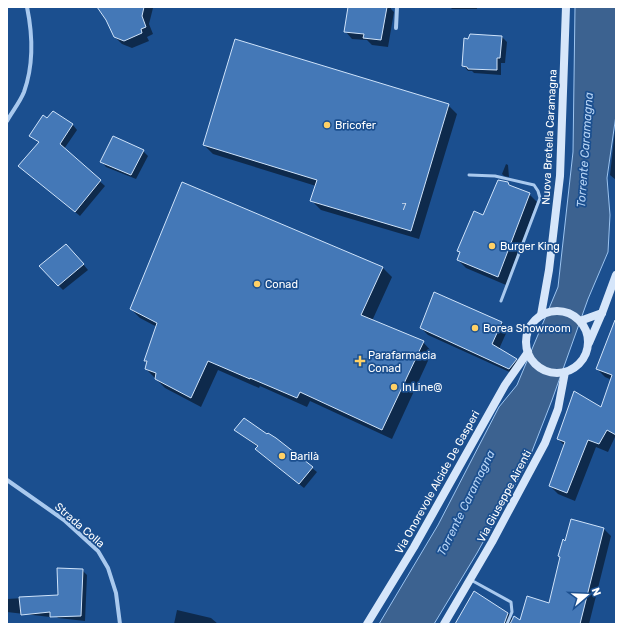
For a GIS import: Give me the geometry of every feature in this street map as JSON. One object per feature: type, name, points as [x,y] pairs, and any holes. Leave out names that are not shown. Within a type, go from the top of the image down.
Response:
[{"type":"main road","name":"Nuova Bretella Caramagna","points":[[541,315],[549,270],[560,176],[566,7]]},
{"type":"main road","points":[[588,345],[588,335],[580,321],[570,313],[560,311],[541,315],[533,322],[528,331],[526,342],[528,352],[532,360],[539,367],[556,373],[565,372],[574,368],[581,362],[586,354],[588,345],[616,275]]},
{"type":"main road","points":[[580,321],[602,313]]},
{"type":"main road","name":"Via Onorevole Alcide De Gasperi","points":[[367,624],[414,547],[505,384],[528,352]]},
{"type":"main road","name":"Via Giuseppe Airenti","points":[[444,624],[544,443],[558,409],[565,372]]},
{"type":"street","points":[[7,122],[23,93],[29,71],[32,49],[31,27],[27,7]]},
{"type":"street","points":[[396,28],[397,7]]},
{"type":"street","name":"Strada Colla","points":[[7,480],[64,520],[98,551],[108,568],[116,593],[120,624]]},
{"type":"lane","points":[[469,175],[495,176],[534,185],[540,198],[501,301]]},
{"type":"lane","points":[[470,579],[511,602],[512,612],[507,624]]},
{"type":"water","name":"Torrente Caramagna","points":[[575,7],[616,7],[616,115],[607,178],[610,215],[608,252],[588,299],[529,459],[477,553],[434,624],[379,624],[438,525],[499,407],[517,385],[558,287],[573,152]]},
{"type":"building","points":[[97,7],[144,7],[142,16],[146,27],[141,29],[142,33],[124,41],[114,37],[106,20]]},
{"type":"building","points":[[348,7],[387,7],[381,40],[363,38],[364,34],[344,32]]},
{"type":"building","points":[[470,34],[502,36],[500,58],[497,58],[497,70],[468,69],[467,67],[462,66],[464,38],[468,39]]},
{"type":"building","points":[[235,39],[449,104],[411,231],[310,201],[317,180],[203,145]]},
{"type":"building","points":[[53,111],[73,124],[60,144],[101,180],[75,212],[18,166],[39,142],[29,136],[43,115],[47,118]]},
{"type":"building","points":[[113,136],[144,150],[131,175],[100,162]]},
{"type":"building","points":[[498,180],[508,182],[509,185],[530,193],[498,277],[457,260],[460,252],[457,251],[474,211],[483,215]]},
{"type":"building","points":[[182,182],[383,267],[361,315],[424,341],[382,430],[300,392],[297,398],[208,361],[191,398],[155,379],[156,373],[145,369],[147,361],[144,361],[157,323],[130,309]]},
{"type":"building","points":[[66,244],[84,264],[58,286],[39,266]]},
{"type":"building","points":[[434,292],[502,322],[492,344],[517,359],[509,369],[420,328]]},
{"type":"building","points":[[615,320],[616,435],[607,430],[599,444],[588,440],[567,493],[549,486],[565,442],[557,439],[574,391],[601,407],[612,375],[596,369]]},
{"type":"building","points":[[244,418],[267,434],[268,433],[276,438],[313,467],[299,484],[255,449],[258,446],[234,430]]},
{"type":"building","points":[[571,519],[604,528],[580,624],[510,624],[514,616],[520,620],[527,596],[549,603],[560,557],[558,556],[563,539],[565,541]]},
{"type":"building","points":[[57,568],[83,569],[81,616],[50,617],[50,612],[21,615],[19,597],[58,595]]},
{"type":"building","points":[[474,591],[508,613],[504,624],[455,624]]},
{"type":"place","name":"Bricofer","points":[[327,125]]},
{"type":"place","name":"Burger King","points":[[492,246]]},
{"type":"place","name":"Conad","points":[[257,284]]},
{"type":"place","name":"Borea Showroom","points":[[475,328]]},
{"type":"place","name":"Parafarmacia Conad","points":[[360,361]]},
{"type":"place","name":"InLine@","points":[[394,387]]},
{"type":"place","name":"Barilà","points":[[282,456]]}]
